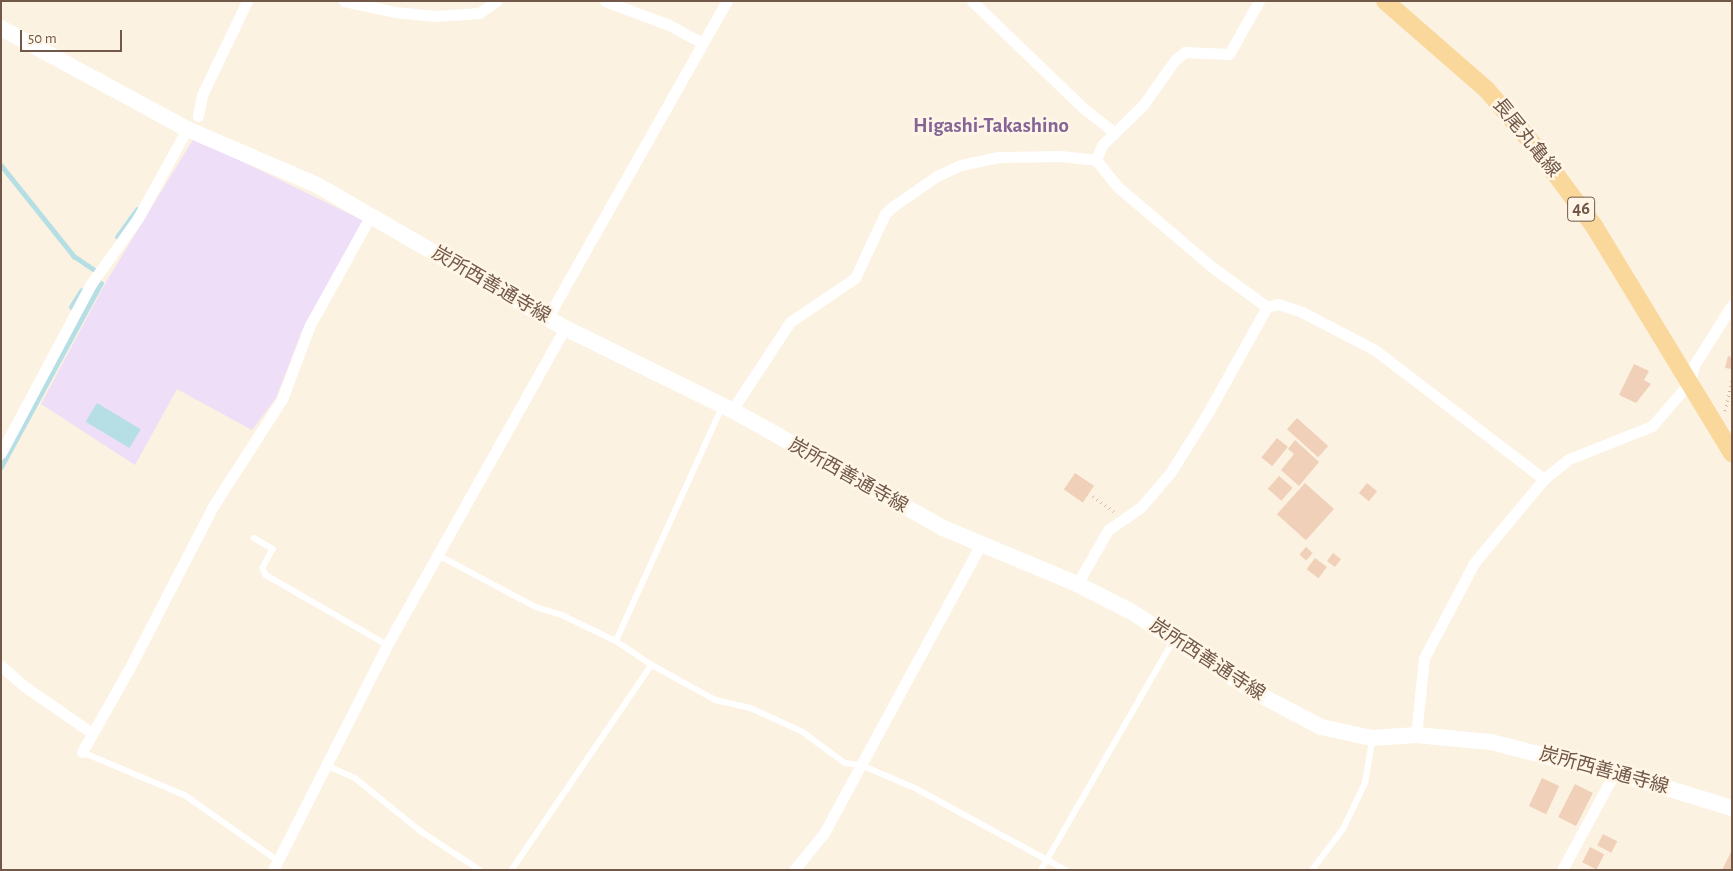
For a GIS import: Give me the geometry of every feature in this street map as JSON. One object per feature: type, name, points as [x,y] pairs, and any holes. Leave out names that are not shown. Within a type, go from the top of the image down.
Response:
[{"type":"main road","name":"長尾丸亀線","points":[[1385,1],[1486,90],[1537,150],[1594,226],[1732,453]]},
{"type":"main road","name":"炭所西善通寺線","points":[[1,28],[317,185],[565,328],[727,408],[943,528],[1077,584],[1132,612],[1294,714],[1321,727],[1372,738],[1416,736],[1491,742],[1614,774],[1732,808]]},
{"type":"street","points":[[1,452],[91,284],[138,218],[193,122],[202,95],[247,1]]},
{"type":"street","points":[[344,1],[395,12],[436,16],[479,13],[497,1]]},
{"type":"street","points":[[605,1],[666,24],[702,44]]},
{"type":"street","points":[[553,308],[727,1]]},
{"type":"street","points":[[972,1],[1082,108],[1115,132]]},
{"type":"street","points":[[1096,160],[1102,145],[1143,105],[1175,60],[1185,52],[1229,54],[1259,1]]},
{"type":"street","points":[[727,408],[790,322],[855,278],[885,214],[937,176],[970,163],[1017,155],[1096,160],[1118,187],[1212,267],[1268,306],[1278,304],[1302,312],[1375,350],[1544,479]]},
{"type":"street","points":[[82,752],[129,669],[212,508],[282,399],[310,325],[371,215]]},
{"type":"street","points":[[1416,736],[1424,658],[1474,562],[1544,479],[1569,459],[1652,426],[1690,382],[1694,365],[1732,305]]},
{"type":"street","points":[[1077,584],[1096,547],[1108,530],[1141,507],[1170,473],[1206,416],[1268,306]]},
{"type":"street","points":[[275,865],[388,645],[565,328]]},
{"type":"street","points":[[794,870],[824,833],[981,544]]},
{"type":"street","points":[[1,666],[24,686],[92,733]]},
{"type":"street","points":[[1562,870],[1614,774]]},
{"type":"lane","points":[[616,641],[727,408]]},
{"type":"lane","points":[[254,538],[272,548],[263,568],[266,575],[388,645]]},
{"type":"lane","points":[[438,555],[536,607],[562,615],[616,641],[652,665],[716,700],[750,708],[802,732],[845,763],[861,765],[915,788],[1066,870]]},
{"type":"lane","points":[[1041,870],[1175,640]]},
{"type":"lane","points":[[512,870],[652,665]]},
{"type":"lane","points":[[1312,870],[1343,829],[1365,782],[1372,738]]},
{"type":"lane","points":[[82,752],[185,795],[275,865]]},
{"type":"lane","points":[[326,764],[355,778],[422,832],[480,870]]},
{"type":"path","points":[[1714,423],[1724,415],[1732,378]]},
{"type":"path","points":[[1093,496],[1123,518]]},
{"type":"shaded area","points":[[194,138],[364,221],[303,328],[276,398],[252,430],[177,389],[135,465],[41,404],[106,282]]},
{"type":"water","points":[[97,403],[141,429],[129,448],[86,422]]},
{"type":"building","points":[[1728,356],[1732,357],[1732,369],[1725,368]]},
{"type":"building","points":[[1634,364],[1649,371],[1644,380],[1651,384],[1636,403],[1619,395]]},
{"type":"building","points":[[1297,418],[1328,446],[1318,457],[1287,429]]},
{"type":"building","points":[[1277,438],[1288,447],[1272,466],[1261,457]]},
{"type":"building","points":[[1295,440],[1319,462],[1299,486],[1281,470],[1294,454],[1288,449]]},
{"type":"building","points":[[1075,473],[1094,486],[1083,502],[1064,490]]},
{"type":"building","points":[[1279,476],[1293,488],[1281,501],[1268,489]]},
{"type":"building","points":[[1305,483],[1334,509],[1306,540],[1277,514]]},
{"type":"building","points":[[1367,483],[1377,491],[1369,501],[1359,493]]},
{"type":"building","points":[[1306,547],[1313,553],[1306,560],[1299,555]]},
{"type":"building","points":[[1333,553],[1341,559],[1335,567],[1327,561]]},
{"type":"building","points":[[1315,558],[1327,567],[1319,578],[1307,569]]},
{"type":"building","points":[[1542,778],[1559,786],[1546,814],[1529,806]]},
{"type":"building","points":[[1575,784],[1593,793],[1576,826],[1558,817]]},
{"type":"building","points":[[1603,834],[1617,841],[1611,853],[1597,846]]},
{"type":"building","points":[[1590,847],[1604,854],[1597,869],[1582,862]]},
{"type":"building","points":[[1732,850],[1732,870],[1722,870]]},
{"type":"waterway","points":[[1,165],[74,256],[95,270]]},
{"type":"waterway","points":[[117,237],[137,209]]},
{"type":"waterway","points":[[1,467],[101,283]]},
{"type":"waterway","points":[[71,307],[81,291]]},
{"type":"district","name":"Higashi-Takashino","points":[[991,126]]}]
